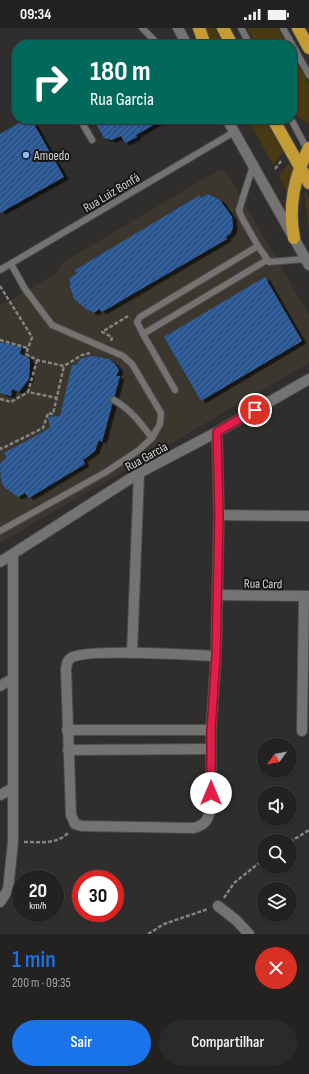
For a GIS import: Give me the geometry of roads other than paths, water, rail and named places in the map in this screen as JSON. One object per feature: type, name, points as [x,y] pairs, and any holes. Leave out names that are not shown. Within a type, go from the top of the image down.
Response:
[{"type":"highway","points":[[199,28],[203,40]]},
{"type":"highway","points":[[222,28],[229,40]]},
{"type":"highway","points":[[298,28],[309,48]]},
{"type":"highway","points":[[276,124],[309,183]]},
{"type":"highway","points":[[294,238],[291,208],[301,169],[309,150]]},
{"type":"street","points":[[178,28],[184,40]]},
{"type":"street","points":[[230,124],[308,262]]},
{"type":"street","name":"Rua Garcia","points":[[0,562],[139,474],[217,432],[309,379]]},
{"type":"street","points":[[216,656],[132,653],[83,654],[71,658],[66,669],[67,730],[71,815],[75,824],[82,826],[194,828],[203,825],[208,818],[211,808],[211,730],[216,656],[218,595],[219,515],[217,432]]},
{"type":"street","points":[[132,653],[139,474]]},
{"type":"street","points":[[219,515],[309,516]]},
{"type":"street","points":[[2,900],[10,883],[13,842],[13,554]]},
{"type":"street","name":"Rua Card","points":[[218,595],[307,596]]},
{"type":"street","points":[[302,731],[306,682],[307,596]]},
{"type":"street","points":[[0,686],[12,679]]},
{"type":"street","points":[[67,730],[211,730]]},
{"type":"street","points":[[68,750],[211,749]]},
{"type":"street","points":[[0,795],[13,788]]},
{"type":"street","points":[[218,906],[236,920],[248,934]]},
{"type":"lane","points":[[142,28],[154,40]]},
{"type":"lane","points":[[241,28],[247,40]]},
{"type":"lane","points":[[283,28],[290,40]]},
{"type":"lane","points":[[297,53],[309,75]]},
{"type":"lane","points":[[83,124],[92,140]]},
{"type":"lane","points":[[294,124],[309,150]]},
{"type":"lane","name":"Rua Luiz Bonfá","points":[[0,270],[234,132]]},
{"type":"lane","points":[[253,166],[239,210],[258,246],[267,260],[272,263],[308,262]]},
{"type":"lane","points":[[175,390],[137,322],[142,315],[258,246]]},
{"type":"lane","points":[[143,334],[267,260]]},
{"type":"lane","points":[[0,531],[106,472],[139,450],[152,438],[160,424],[161,413],[132,364],[123,356],[52,326],[24,289],[11,264]]},
{"type":"lane","points":[[114,400],[125,407],[137,418],[152,438]]},
{"type":"place","name":"Amoedo","points":[[26,155]]}]
